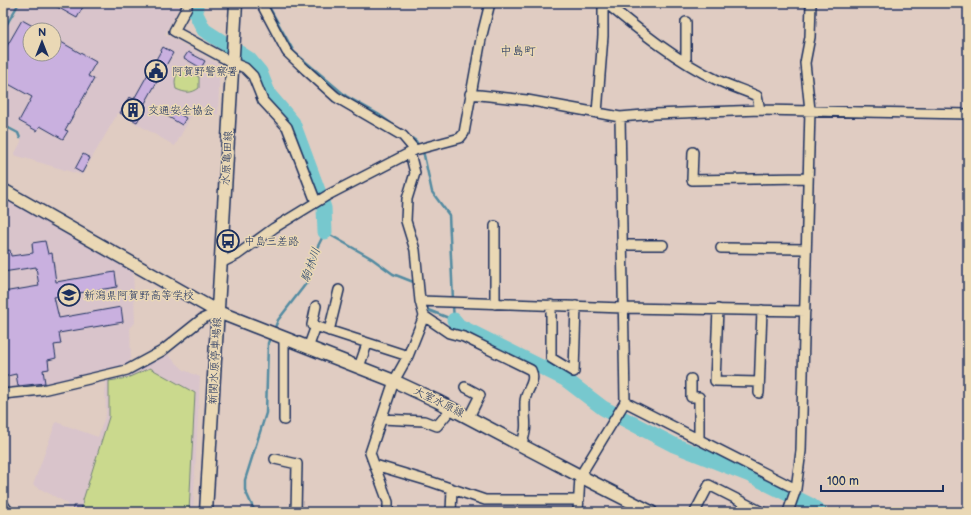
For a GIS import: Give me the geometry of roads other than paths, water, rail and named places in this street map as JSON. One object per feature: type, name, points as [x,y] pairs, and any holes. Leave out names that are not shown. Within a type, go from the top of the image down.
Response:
[{"type":"main road","name":"水原亀田線","points":[[218,312],[236,3]]},
{"type":"main road","name":"新関水原停車場線","points":[[3,190],[218,312],[206,512]]},
{"type":"main road","name":"大室水原線","points":[[218,312],[394,381],[452,408],[651,512]]},
{"type":"street","points":[[187,3],[187,6],[174,31],[233,60],[245,68],[253,76],[263,101],[287,127],[316,202]]},
{"type":"street","points":[[261,3],[287,52],[336,97],[402,136],[412,151],[415,173],[407,198],[406,221],[415,250],[420,301],[424,316],[408,356],[394,381],[370,453],[388,502],[388,512]]},
{"type":"street","points":[[221,263],[237,256],[274,228],[316,202],[412,151],[460,138],[464,133],[470,94],[490,3]]},
{"type":"street","points":[[597,113],[604,3],[617,7],[658,43],[686,61],[716,79],[756,96],[760,110]]},
{"type":"street","points":[[788,512],[796,489],[801,451],[807,178],[810,110],[805,63],[810,37],[811,3]]},
{"type":"street","points":[[686,22],[686,61]]},
{"type":"street","points":[[470,94],[527,100],[620,117],[655,114],[760,110],[968,114]]},
{"type":"street","points":[[578,512],[580,476],[625,402],[620,117]]},
{"type":"street","points":[[693,152],[692,180],[807,178]]},
{"type":"street","points":[[495,226],[495,304]]},
{"type":"street","points":[[622,245],[663,245]]},
{"type":"street","points":[[721,248],[806,249]]},
{"type":"street","points":[[329,331],[339,290]]},
{"type":"street","points":[[420,301],[623,308],[805,311]]},
{"type":"street","points":[[551,305],[551,358],[574,372],[576,306]]},
{"type":"street","points":[[316,306],[312,325],[366,344],[408,356]]},
{"type":"street","points":[[718,309],[715,381],[759,382]]},
{"type":"street","points":[[759,393],[762,310]]},
{"type":"street","points":[[3,394],[42,390],[127,370],[162,351],[202,319],[218,312]]},
{"type":"street","points":[[424,316],[450,332],[464,337],[531,370],[533,381],[525,401],[527,426],[521,445]]},
{"type":"street","points":[[308,348],[316,326]]},
{"type":"street","points":[[284,339],[284,420]]},
{"type":"street","points":[[358,367],[366,344]]},
{"type":"street","points":[[691,379],[691,397],[699,397],[698,439]]},
{"type":"street","points":[[465,387],[480,395],[469,417]]},
{"type":"street","points":[[625,402],[796,489]]},
{"type":"street","points":[[381,419],[424,421],[437,426],[452,408]]},
{"type":"street","points":[[275,459],[297,464],[296,512]]},
{"type":"street","points":[[375,465],[485,500],[579,500]]},
{"type":"street","points":[[695,512],[709,485],[762,512]]},
{"type":"street","points":[[451,512],[452,489]]},
{"type":"street","points":[[3,504],[9,512]]},
{"type":"waterway","points":[[3,31],[19,3]]},
{"type":"waterway","name":"駒林川","points":[[196,3],[196,14],[204,30],[249,59],[260,72],[269,95],[293,123],[324,208],[325,232]]},
{"type":"waterway","points":[[267,3],[294,52],[346,96],[378,114],[416,141],[424,155],[432,192],[449,215],[453,300]]},
{"type":"waterway","points":[[3,125],[18,133],[20,138]]},
{"type":"waterway","name":"駒林川","points":[[274,330],[278,320],[308,281],[314,254],[325,232],[371,258],[393,274],[416,283]]},
{"type":"waterway","points":[[426,302],[428,310],[454,320],[453,305]]},
{"type":"waterway","points":[[454,320],[459,326],[565,379],[603,408],[674,445],[750,475],[810,505],[820,512]]},
{"type":"waterway","name":"駒林川","points":[[255,512],[245,490],[245,480],[266,413],[268,343],[271,336]]},
{"type":"place","name":"阿賀野警察署","points":[[156,71]]},
{"type":"place","name":"交通安全協会","points":[[133,110]]},
{"type":"place","name":"中島三差路","points":[[228,241]]},
{"type":"place","name":"新潟県阿賀野高等学校","points":[[69,295]]},
{"type":"district","name":"中島町","points":[[518,51]]}]
